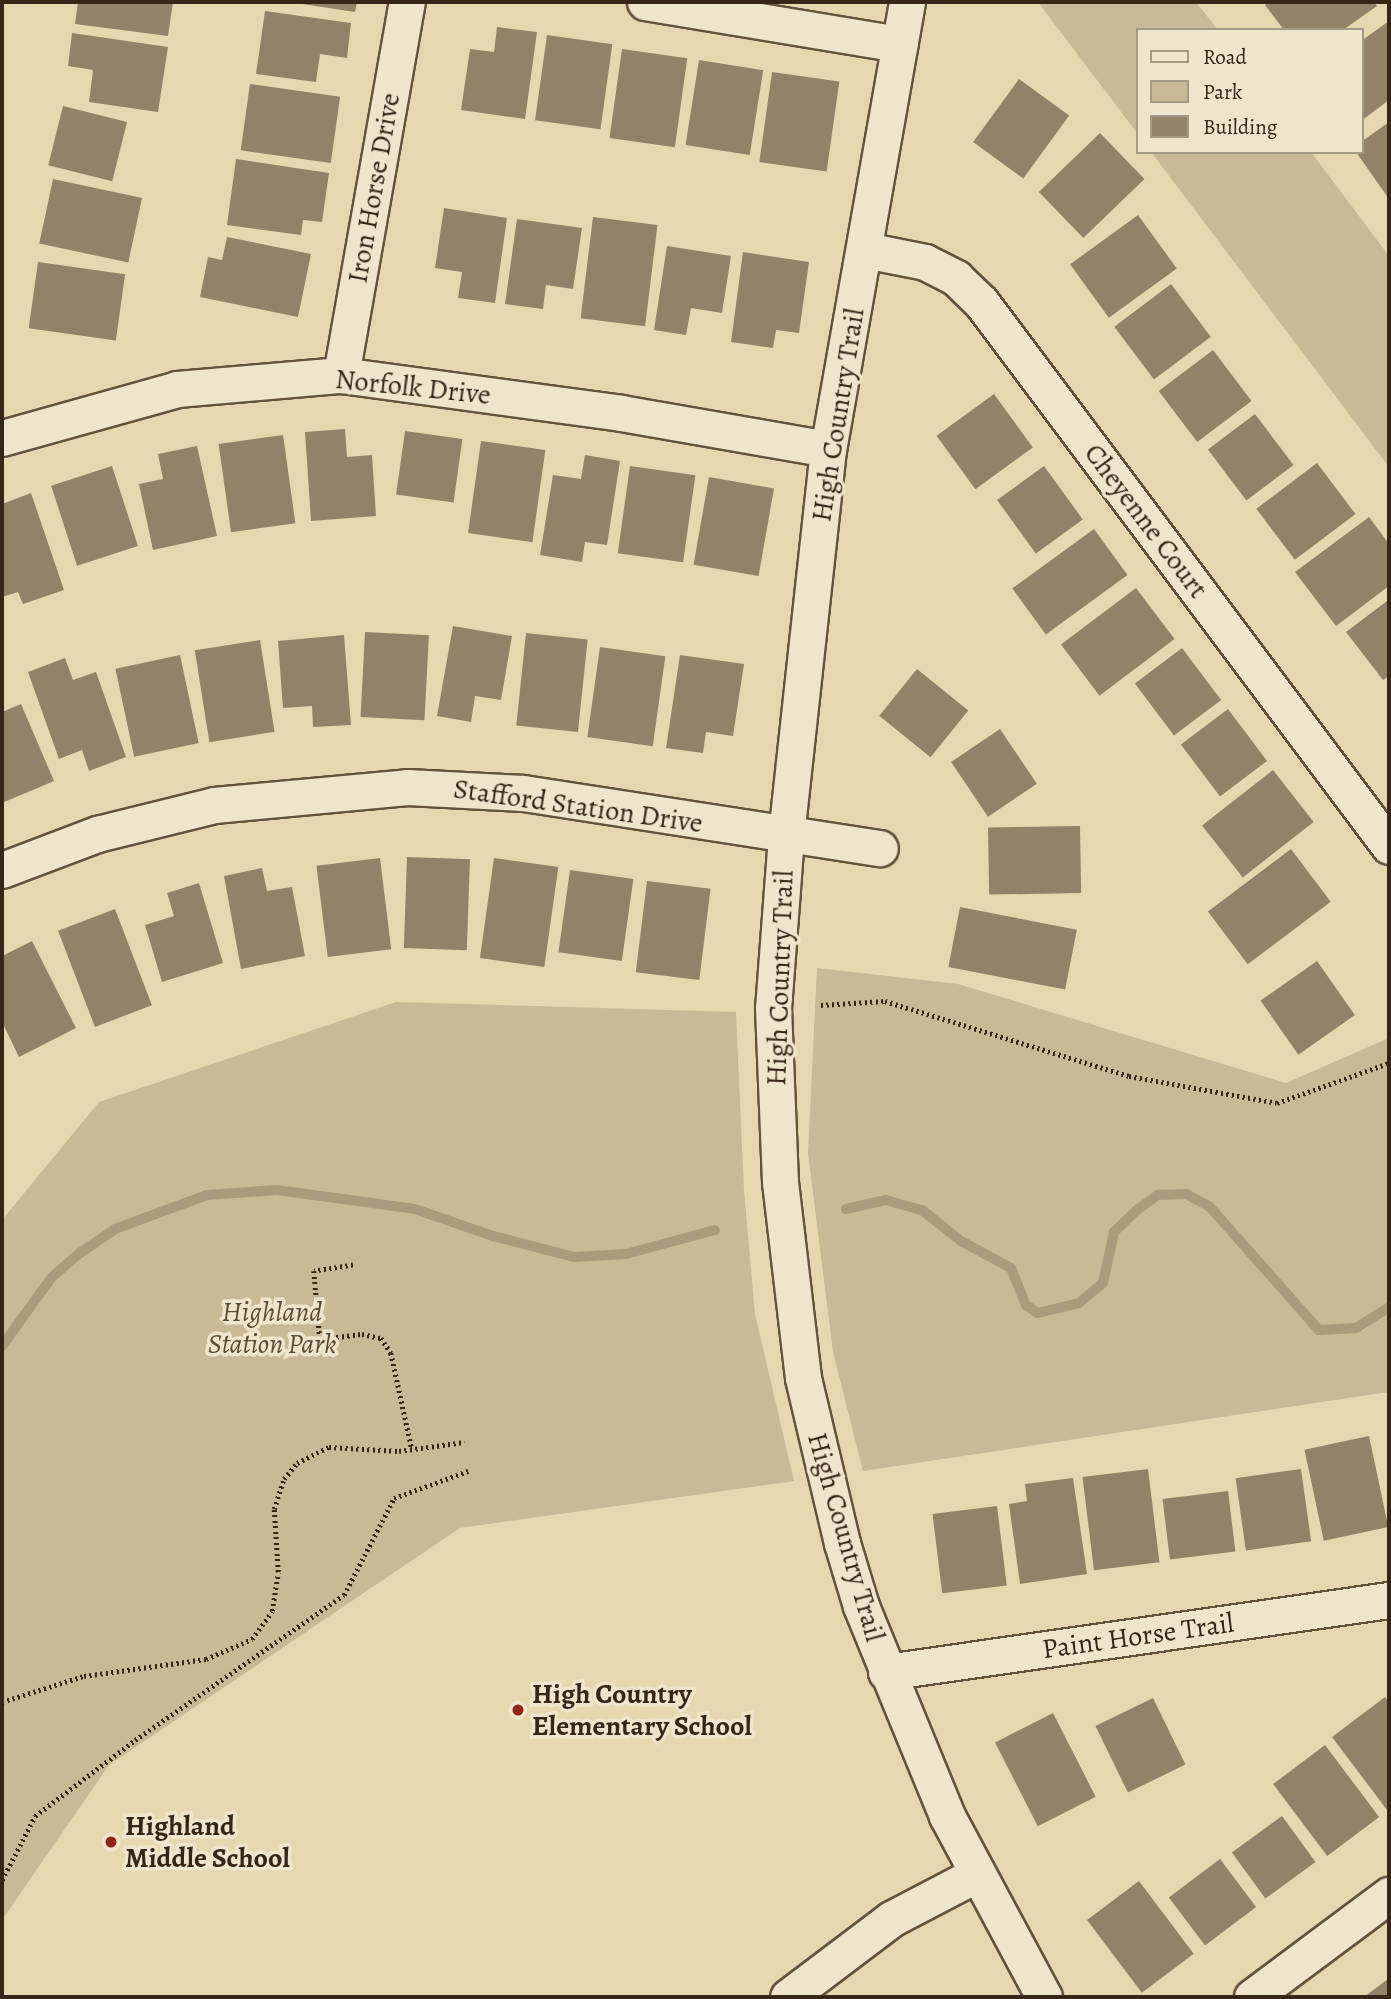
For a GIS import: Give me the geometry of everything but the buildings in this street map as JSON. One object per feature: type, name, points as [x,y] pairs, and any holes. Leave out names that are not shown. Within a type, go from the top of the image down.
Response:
[{"type":"street","name":"Iron Horse Drive","points":[[341,374],[407,2]]},
{"type":"street","points":[[645,2],[900,44]]},
{"type":"street","name":"High Country Trail","points":[[907,2],[828,449],[786,836],[773,1007],[780,1182],[796,1333],[842,1543],[886,1672],[975,1875],[1044,1997]]},
{"type":"street","name":"Cheyenne Court","points":[[865,250],[925,262],[956,278],[981,302],[1389,846]]},
{"type":"street","name":"Norfolk Drive","points":[[2,438],[177,389],[341,374],[621,413],[828,449]]},
{"type":"street","name":"Stafford Station Drive","points":[[2,870],[97,834],[214,805],[407,787],[523,793],[786,836],[880,848]]},
{"type":"street","name":"Paint Horse Trail","points":[[886,1672],[1389,1600]]},
{"type":"street","points":[[788,1997],[891,1919],[975,1875]]},
{"type":"street","points":[[1252,1997],[1389,1895]]},
{"type":"path","points":[[821,1005],[885,1001],[1129,1076],[1277,1102],[1389,1062]]},
{"type":"path","points":[[353,1265],[314,1271],[320,1339],[362,1334],[381,1338],[391,1353],[412,1449]]},
{"type":"path","points":[[2,1702],[84,1676],[206,1659],[252,1639],[272,1611],[278,1572],[274,1509],[284,1479],[297,1463],[329,1447],[412,1449],[464,1442]]},
{"type":"path","points":[[2,1880],[35,1816],[135,1740],[344,1595],[394,1498],[468,1471]]},
{"type":"green space","points":[[1038,2],[1196,2],[1216,28],[1136,28],[1136,132]]},
{"type":"green space","points":[[1153,154],[1312,154],[1389,256],[1389,467]]},
{"type":"green space","points":[[817,968],[958,984],[1286,1083],[1389,1038],[1389,1392],[863,1471],[833,1352],[808,1153]]},
{"type":"green space","name":"Highland Station Park","points":[[396,1002],[736,1012],[744,1190],[755,1314],[794,1481],[460,1528],[109,1765],[2,1920],[2,1220],[99,1102]]},
{"type":"waterway","points":[[2,1346],[52,1277],[80,1253],[115,1229],[207,1195],[277,1190],[415,1209],[493,1236],[574,1257],[626,1254],[715,1230]]},
{"type":"waterway","points":[[846,1209],[886,1200],[922,1210],[961,1241],[1011,1268],[1026,1305],[1038,1313],[1079,1303],[1103,1283],[1114,1232],[1137,1210],[1158,1195],[1186,1194],[1210,1207],[1319,1330],[1356,1328],[1389,1307]]},
{"type":"place","name":"High Country Elementary School","points":[[518,1710]]},
{"type":"place","name":"Highland Middle School","points":[[111,1842]]}]
